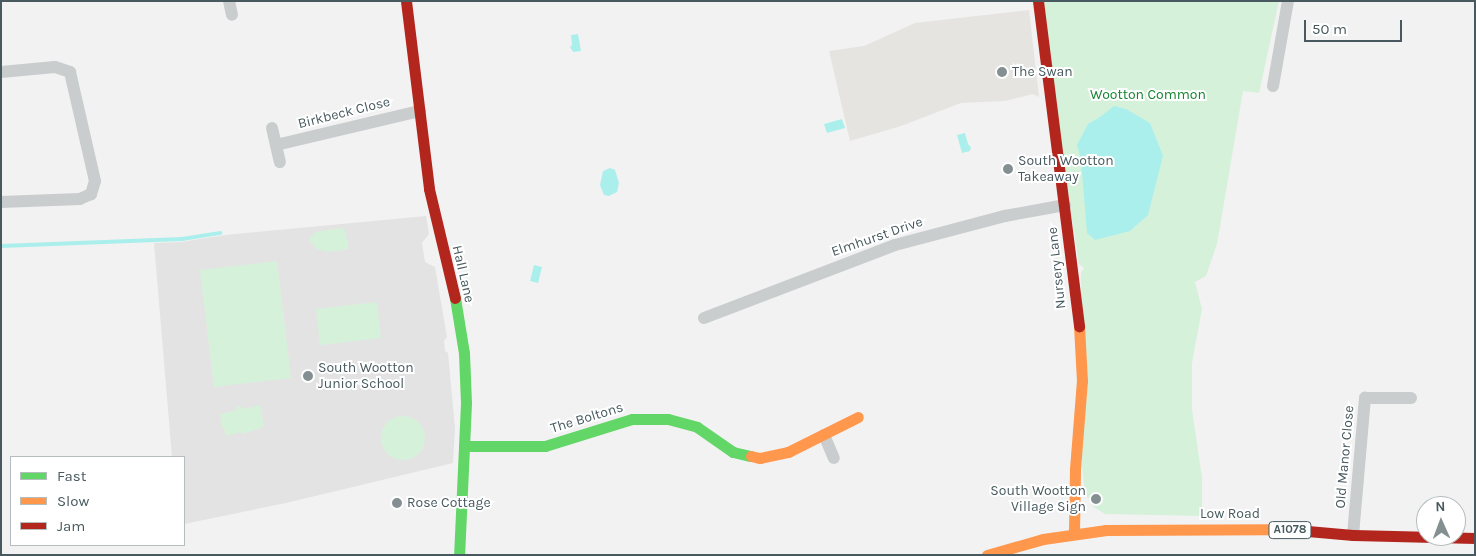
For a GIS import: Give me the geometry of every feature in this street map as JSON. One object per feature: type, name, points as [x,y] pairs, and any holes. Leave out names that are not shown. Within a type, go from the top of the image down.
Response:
[{"type":"street","points":[[229,1],[232,15]]},
{"type":"street","name":"Hall Lane","points":[[406,1],[432,205],[454,294],[464,353],[466,388],[459,555]]},
{"type":"street","name":"Nursery Lane","points":[[1038,1],[1066,205],[1082,354],[1082,381],[1075,469],[1074,532]]},
{"type":"street","points":[[1273,86],[1288,1]]},
{"type":"street","points":[[1,72],[54,67],[70,72],[95,181],[91,194],[80,199],[1,202]]},
{"type":"street","name":"Birkbeck Close","points":[[276,145],[420,111]]},
{"type":"street","points":[[272,128],[280,162]]},
{"type":"street","name":"Elmhurst Drive","points":[[704,318],[895,245],[996,218],[1066,205]]},
{"type":"street","name":"Old Manor Close","points":[[1353,535],[1365,398],[1411,398]]},
{"type":"street","name":"The Boltons","points":[[464,446],[545,446],[615,424],[644,418],[668,419],[685,423],[707,433],[733,452],[760,458],[788,452],[858,417]]},
{"type":"street","points":[[824,435],[834,458]]},
{"type":"street","name":"Low Road","points":[[987,555],[1022,544],[1074,532],[1131,529],[1279,529],[1353,535],[1475,538]]},
{"type":"shaded area","points":[[1029,10],[1039,97],[1033,94],[1005,101],[961,103],[901,126],[850,141],[829,51],[864,46],[915,23]]},
{"type":"shaded area","name":"South Wootton Junior School","points":[[426,216],[429,234],[422,243],[425,262],[435,267],[447,337],[444,341],[445,351],[448,353],[455,428],[453,463],[286,503],[185,524],[185,456],[172,456],[154,243],[181,242],[225,235]]},
{"type":"green space","name":"Wootton Common","points":[[1038,1],[1279,1],[1259,93],[1243,91],[1217,244],[1206,276],[1195,282],[1202,309],[1192,363],[1192,409],[1202,478],[1202,516],[1105,514],[1092,506],[1085,493],[1082,466],[1081,273],[1084,268],[1079,264]]},
{"type":"green space","points":[[342,228],[345,230],[349,249],[328,252],[317,249],[309,240],[315,232]]},
{"type":"green space","points":[[277,261],[291,378],[214,387],[200,270]]},
{"type":"green space","points":[[377,302],[381,338],[320,345],[316,309]]},
{"type":"green space","points":[[260,405],[264,427],[242,434],[241,432],[226,436],[224,428],[222,428],[220,414],[237,410],[236,407],[241,406],[242,409]]},
{"type":"green space","points":[[407,416],[419,422],[424,430],[424,446],[419,454],[411,459],[399,460],[387,454],[382,446],[381,434],[387,422],[395,417]]},
{"type":"water","points":[[578,34],[581,51],[573,52],[570,47],[572,45],[571,35]]},
{"type":"water","points":[[1114,106],[1126,109],[1150,123],[1163,156],[1148,215],[1130,231],[1095,240],[1087,233],[1081,160],[1077,145],[1088,124]]},
{"type":"water","points":[[842,119],[845,128],[827,133],[824,124]]},
{"type":"water","points":[[965,133],[968,144],[971,147],[970,151],[962,153],[957,135]]},
{"type":"water","points":[[610,168],[615,170],[619,183],[617,192],[609,196],[604,195],[600,185],[603,171]]},
{"type":"water","points":[[534,265],[542,267],[538,283],[530,281]]},
{"type":"waterway","points":[[1,246],[182,239],[221,233]]},
{"type":"traffic: fast","points":[[455,298],[464,353],[466,403],[459,555]]},
{"type":"traffic: fast","points":[[464,446],[545,446],[632,419],[668,419],[697,427],[733,452],[751,456]]},
{"type":"traffic: slow","points":[[1074,533],[1075,469],[1082,381],[1079,326]]},
{"type":"traffic: slow","points":[[751,456],[760,458],[788,452],[858,417]]},
{"type":"traffic: slow","points":[[987,555],[1043,539],[1106,530],[1285,529]]},
{"type":"traffic: jam","points":[[406,1],[429,189],[455,298]]},
{"type":"traffic: jam","points":[[1038,1],[1079,326]]},
{"type":"traffic: jam","points":[[1285,529],[1353,535],[1475,538]]},
{"type":"place","name":"The Swan","points":[[1002,72]]},
{"type":"place","name":"South Wootton Takeaway","points":[[1008,169]]},
{"type":"place","name":"South Wootton Junior School","points":[[308,376]]},
{"type":"place","name":"South Wootton Village Sign","points":[[1096,499]]},
{"type":"place","name":"Rose Cottage","points":[[397,503]]}]
